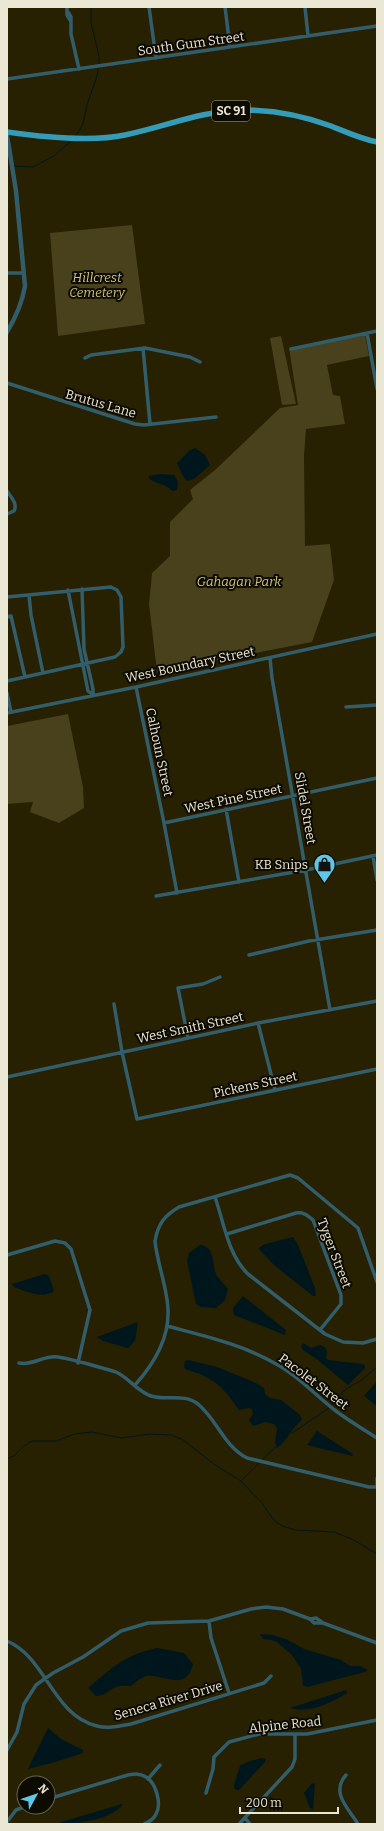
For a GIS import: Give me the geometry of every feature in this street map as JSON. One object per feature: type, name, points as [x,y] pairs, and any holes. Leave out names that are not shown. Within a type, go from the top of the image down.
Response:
[{"type":"main road","name":"SC 91","points":[[7,134],[84,138],[125,135],[191,116],[245,110],[278,113],[299,117],[377,142]]},
{"type":"street","points":[[150,7],[156,58]]},
{"type":"street","points":[[225,7],[230,47]]},
{"type":"street","points":[[304,7],[308,36]]},
{"type":"street","points":[[67,9],[70,14],[79,69]]},
{"type":"street","name":"South Gum Street","points":[[7,79],[377,26]]},
{"type":"street","points":[[7,134],[14,174],[25,286],[17,314],[7,332]]},
{"type":"street","points":[[7,273],[24,273]]},
{"type":"street","points":[[291,349],[377,331]]},
{"type":"street","points":[[367,333],[377,389]]},
{"type":"street","points":[[143,348],[150,424]]},
{"type":"street","points":[[85,358],[91,355],[143,348],[190,357],[200,362]]},
{"type":"street","name":"Brutus Lane","points":[[7,383],[136,424],[150,424],[216,416]]},
{"type":"street","points":[[7,492],[16,508],[14,511],[7,514]]},
{"type":"street","points":[[7,597],[111,587],[120,594],[122,602],[124,646],[121,652],[115,657],[7,681]]},
{"type":"street","points":[[82,589],[84,649],[93,695]]},
{"type":"street","points":[[68,590],[73,622],[88,691],[93,695]]},
{"type":"street","points":[[29,595],[31,614],[44,673]]},
{"type":"street","points":[[9,617],[24,677]]},
{"type":"street","points":[[73,622],[83,622]]},
{"type":"street","name":"West Boundary Street","points":[[9,712],[270,658],[377,634]]},
{"type":"street","name":"Slidel Street","points":[[270,658],[272,678],[330,1010]]},
{"type":"street","name":"Calhoun Street","points":[[136,686],[164,822],[176,893]]},
{"type":"street","points":[[7,693],[9,712]]},
{"type":"street","points":[[346,707],[377,705]]},
{"type":"street","name":"West Pine Street","points":[[164,822],[377,778]]},
{"type":"street","points":[[226,809],[239,882]]},
{"type":"street","points":[[156,896],[306,870],[375,856],[377,880]]},
{"type":"street","points":[[249,955],[318,939],[377,930]]},
{"type":"street","points":[[188,1038],[178,988],[203,984],[220,978]]},
{"type":"street","name":"West Smith Street","points":[[7,1077],[258,1023],[377,1000]]},
{"type":"street","points":[[114,1004],[122,1052]]},
{"type":"street","points":[[258,1023],[275,1090]]},
{"type":"street","name":"Pickens Street","points":[[122,1052],[137,1119],[377,1069]]},
{"type":"street","points":[[135,1385],[155,1360],[166,1326],[168,1310],[156,1251],[156,1231],[161,1220],[168,1213],[179,1207],[290,1175],[298,1178],[358,1228],[377,1282]]},
{"type":"street","points":[[215,1197],[234,1256],[240,1266],[320,1330],[343,1342],[363,1344],[377,1339]]},
{"type":"street","name":"Tyger Street","points":[[227,1234],[301,1212],[307,1214],[313,1220],[341,1295],[340,1304],[320,1330]]},
{"type":"street","points":[[7,1255],[55,1241],[65,1243],[71,1249],[90,1310],[78,1363]]},
{"type":"street","name":"Pacolet Street","points":[[166,1326],[228,1342],[256,1353],[278,1364],[300,1380],[336,1411],[377,1438]]},
{"type":"street","points":[[19,1363],[26,1365],[47,1357],[58,1357],[116,1372],[124,1375],[142,1392],[152,1396],[190,1399],[205,1412],[236,1452],[247,1458],[369,1487],[377,1487],[377,1478]]},
{"type":"street","points":[[7,1750],[17,1732],[21,1712],[27,1698],[36,1685],[45,1678],[76,1662],[114,1636],[130,1628],[148,1624],[209,1621],[251,1609],[266,1607],[283,1609],[310,1618],[314,1623],[323,1623],[377,1643]]},
{"type":"street","points":[[209,1621],[211,1638],[229,1693]]},
{"type":"street","name":"Seneca River Drive","points":[[7,1641],[24,1651],[63,1704],[73,1714],[85,1722],[98,1726],[112,1727],[131,1724],[264,1683],[271,1676]]},
{"type":"street","name":"Alpine Road","points":[[206,1793],[213,1769],[214,1757],[229,1742],[259,1734],[295,1734],[377,1720]]},
{"type":"street","points":[[239,1824],[292,1767],[295,1758],[295,1734]]},
{"type":"street","points":[[148,1779],[160,1765]]},
{"type":"street","points":[[56,1796],[128,1774],[138,1774],[148,1779],[154,1788],[158,1806],[156,1814],[144,1824]]},
{"type":"street","points":[[346,1775],[340,1783],[341,1797],[358,1824]]},
{"type":"street","points":[[7,1822],[16,1810]]},
{"type":"street","points":[[245,1818],[250,1824]]},
{"type":"green space","name":"Hillcrest Cemetery","points":[[132,225],[145,324],[58,336],[50,233]]},
{"type":"green space","name":"Gahagan Park","points":[[365,335],[369,356],[327,365],[333,395],[340,396],[345,424],[306,429],[304,456],[305,546],[330,544],[334,580],[312,642],[157,672],[149,604],[152,573],[170,556],[170,522],[193,499],[190,490],[215,470],[280,408],[298,405],[289,348]]},
{"type":"green space","points":[[281,336],[296,404],[282,405],[270,338]]},
{"type":"green space","points":[[68,714],[83,787],[84,808],[59,823],[30,812],[33,802],[7,804],[7,726]]},
{"type":"water","points":[[195,448],[205,455],[210,465],[194,479],[187,481],[177,463],[189,451]]},
{"type":"water","points":[[161,474],[174,475],[178,482],[177,490],[172,491],[167,486],[149,478],[149,476]]},
{"type":"water","points":[[293,1237],[298,1245],[315,1288],[316,1296],[313,1296],[274,1265],[259,1249],[265,1244]]},
{"type":"water","points":[[200,1245],[205,1246],[211,1252],[216,1274],[228,1289],[225,1300],[216,1308],[201,1307],[196,1304],[187,1261],[189,1253]]},
{"type":"water","points":[[45,1274],[49,1276],[54,1291],[50,1293],[40,1295],[29,1293],[14,1287],[12,1284]]},
{"type":"water","points":[[243,1296],[286,1330],[285,1335],[234,1315],[233,1308]]},
{"type":"water","points":[[138,1322],[135,1341],[128,1348],[103,1341],[97,1337]]},
{"type":"water","points":[[303,1343],[311,1348],[320,1345],[325,1347],[327,1351],[326,1358],[328,1360],[362,1364],[365,1368],[348,1385],[318,1360],[303,1350],[301,1347]]},
{"type":"water","points":[[188,1360],[217,1367],[256,1383],[264,1388],[265,1394],[270,1398],[281,1400],[300,1415],[302,1420],[295,1426],[277,1448],[275,1442],[277,1428],[274,1424],[265,1422],[253,1426],[249,1420],[253,1414],[252,1409],[249,1408],[239,1410],[221,1387],[212,1380],[185,1369],[185,1361]]},
{"type":"water","points":[[377,1381],[377,1406],[364,1396]]},
{"type":"water","points":[[317,1431],[353,1454],[352,1456],[307,1445]]},
{"type":"water","points":[[260,1635],[273,1635],[288,1640],[304,1649],[341,1660],[350,1666],[360,1666],[368,1670],[307,1687],[303,1685],[301,1669],[292,1655],[277,1642],[263,1639]]},
{"type":"water","points":[[157,1648],[184,1653],[193,1664],[190,1673],[185,1678],[180,1680],[147,1676],[131,1686],[118,1686],[100,1696],[96,1696],[88,1688],[112,1668],[127,1658]]},
{"type":"water","points":[[346,1690],[347,1693],[312,1709],[305,1710],[290,1708]]},
{"type":"water","points":[[48,1728],[61,1739],[83,1750],[83,1753],[28,1769]]},
{"type":"water","points":[[262,1758],[266,1759],[265,1762],[239,1790],[236,1790],[234,1785],[240,1766],[247,1762]]},
{"type":"water","points":[[312,1783],[315,1784],[313,1809],[310,1808],[304,1793]]},
{"type":"water","points":[[123,1804],[117,1810],[101,1818],[81,1822],[55,1824]]},
{"type":"waterway","points":[[91,7],[91,23],[99,56],[99,63]]},
{"type":"waterway","points":[[75,136],[83,123],[86,107],[98,69]]},
{"type":"waterway","points":[[14,166],[33,167],[54,156],[72,140]]},
{"type":"waterway","points":[[331,1405],[346,1389],[360,1381],[377,1367]]},
{"type":"waterway","points":[[292,1433],[329,1408]]},
{"type":"waterway","points":[[7,1459],[15,1455],[24,1446],[32,1441],[57,1441],[74,1434],[92,1432],[121,1438],[150,1434],[171,1435],[182,1439],[215,1465],[241,1481],[279,1524],[296,1530],[334,1532],[354,1540],[377,1554]]},
{"type":"waterway","points":[[261,1461],[276,1447]]},
{"type":"waterway","points":[[242,1480],[259,1463]]},
{"type":"place","name":"KB Snips","points":[[324,884]]}]
